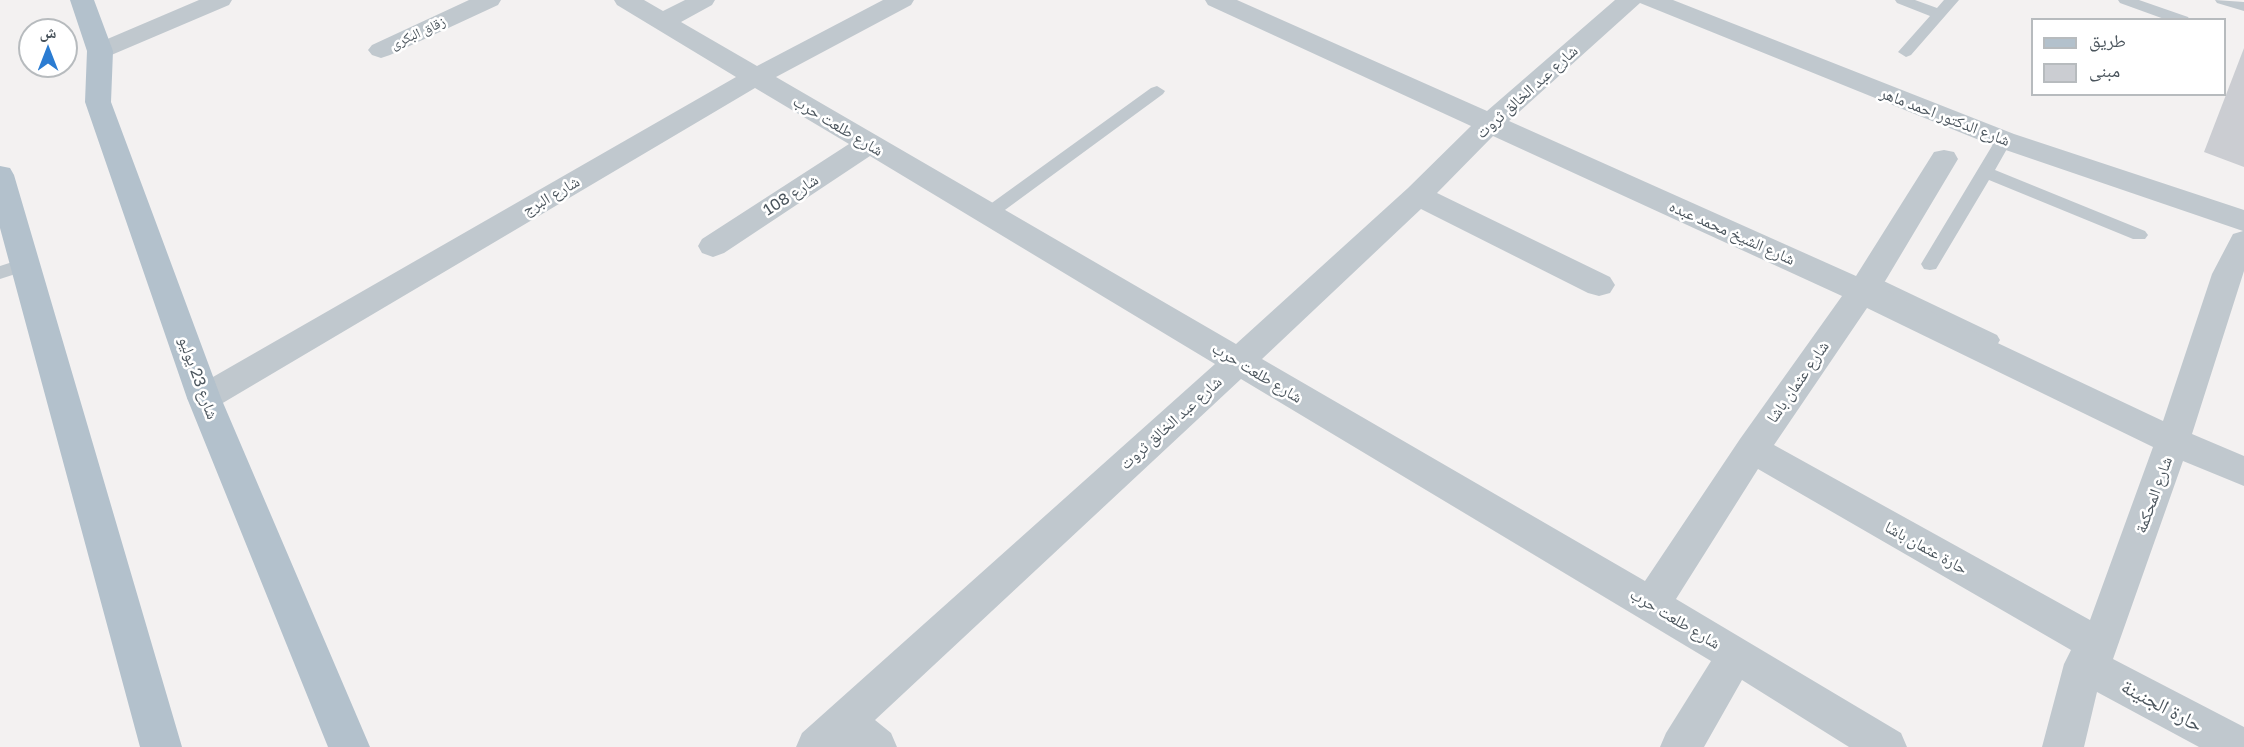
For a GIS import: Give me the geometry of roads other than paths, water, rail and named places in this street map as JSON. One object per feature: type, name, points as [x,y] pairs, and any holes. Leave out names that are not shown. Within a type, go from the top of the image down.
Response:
[{"type":"main road","name":"شارع 23 يوليو","points":[[82,0],[100,51],[98,102],[204,398],[349,747]]},
{"type":"main road","points":[[0,175],[12,269],[161,747]]},
{"type":"street","points":[[100,51],[220,0]]},
{"type":"street","name":"زقاق البكرى","points":[[381,50],[489,0]]},
{"type":"street","name":"شارع طلعت حرب","points":[[626,0],[1736,655],[1886,747]]},
{"type":"street","points":[[662,22],[703,0]]},
{"type":"street","name":"شارع البرج","points":[[204,398],[755,76],[901,0]]},
{"type":"street","name":"شارع الشيخ محمد عبده","points":[[1218,0],[1490,123],[1864,286],[2244,472]]},
{"type":"street","name":"شارع عبد الخالق ثروت","points":[[831,734],[1239,362],[1418,195],[1490,123],[1630,0]]},
{"type":"street","name":"شارع الدكتور احمد ماهر","points":[[1651,0],[2004,140],[2244,221]]},
{"type":"street","name":"شارع 108","points":[[713,246],[869,144]]},
{"type":"street","name":"شارع عثمان باشا","points":[[1651,605],[1752,449],[1864,286],[1944,159]]},
{"type":"street","points":[[1418,195],[1599,285]]},
{"type":"street","name":"شارع المحكمة","points":[[2063,747],[2092,655],[2175,437],[2227,274],[2244,241]]},
{"type":"street","name":"حارة عثمان باشا","points":[[1752,449],[2092,655]]},
{"type":"street","points":[[1681,747],[1736,655]]},
{"type":"street","name":"حارة الجنينة","points":[[2092,655],[2240,747]]},
{"type":"street","points":[[831,734],[876,747]]},
{"type":"lane","points":[[1902,0],[1939,14]]},
{"type":"lane","points":[[1906,52],[1952,0]]},
{"type":"lane","points":[[2125,0],[2177,18]]},
{"type":"lane","points":[[2222,0],[2244,7]]},
{"type":"lane","points":[[988,214],[1157,91]]},
{"type":"lane","points":[[1930,264],[2004,140]]},
{"type":"lane","points":[[1985,172],[2139,235]]}]
